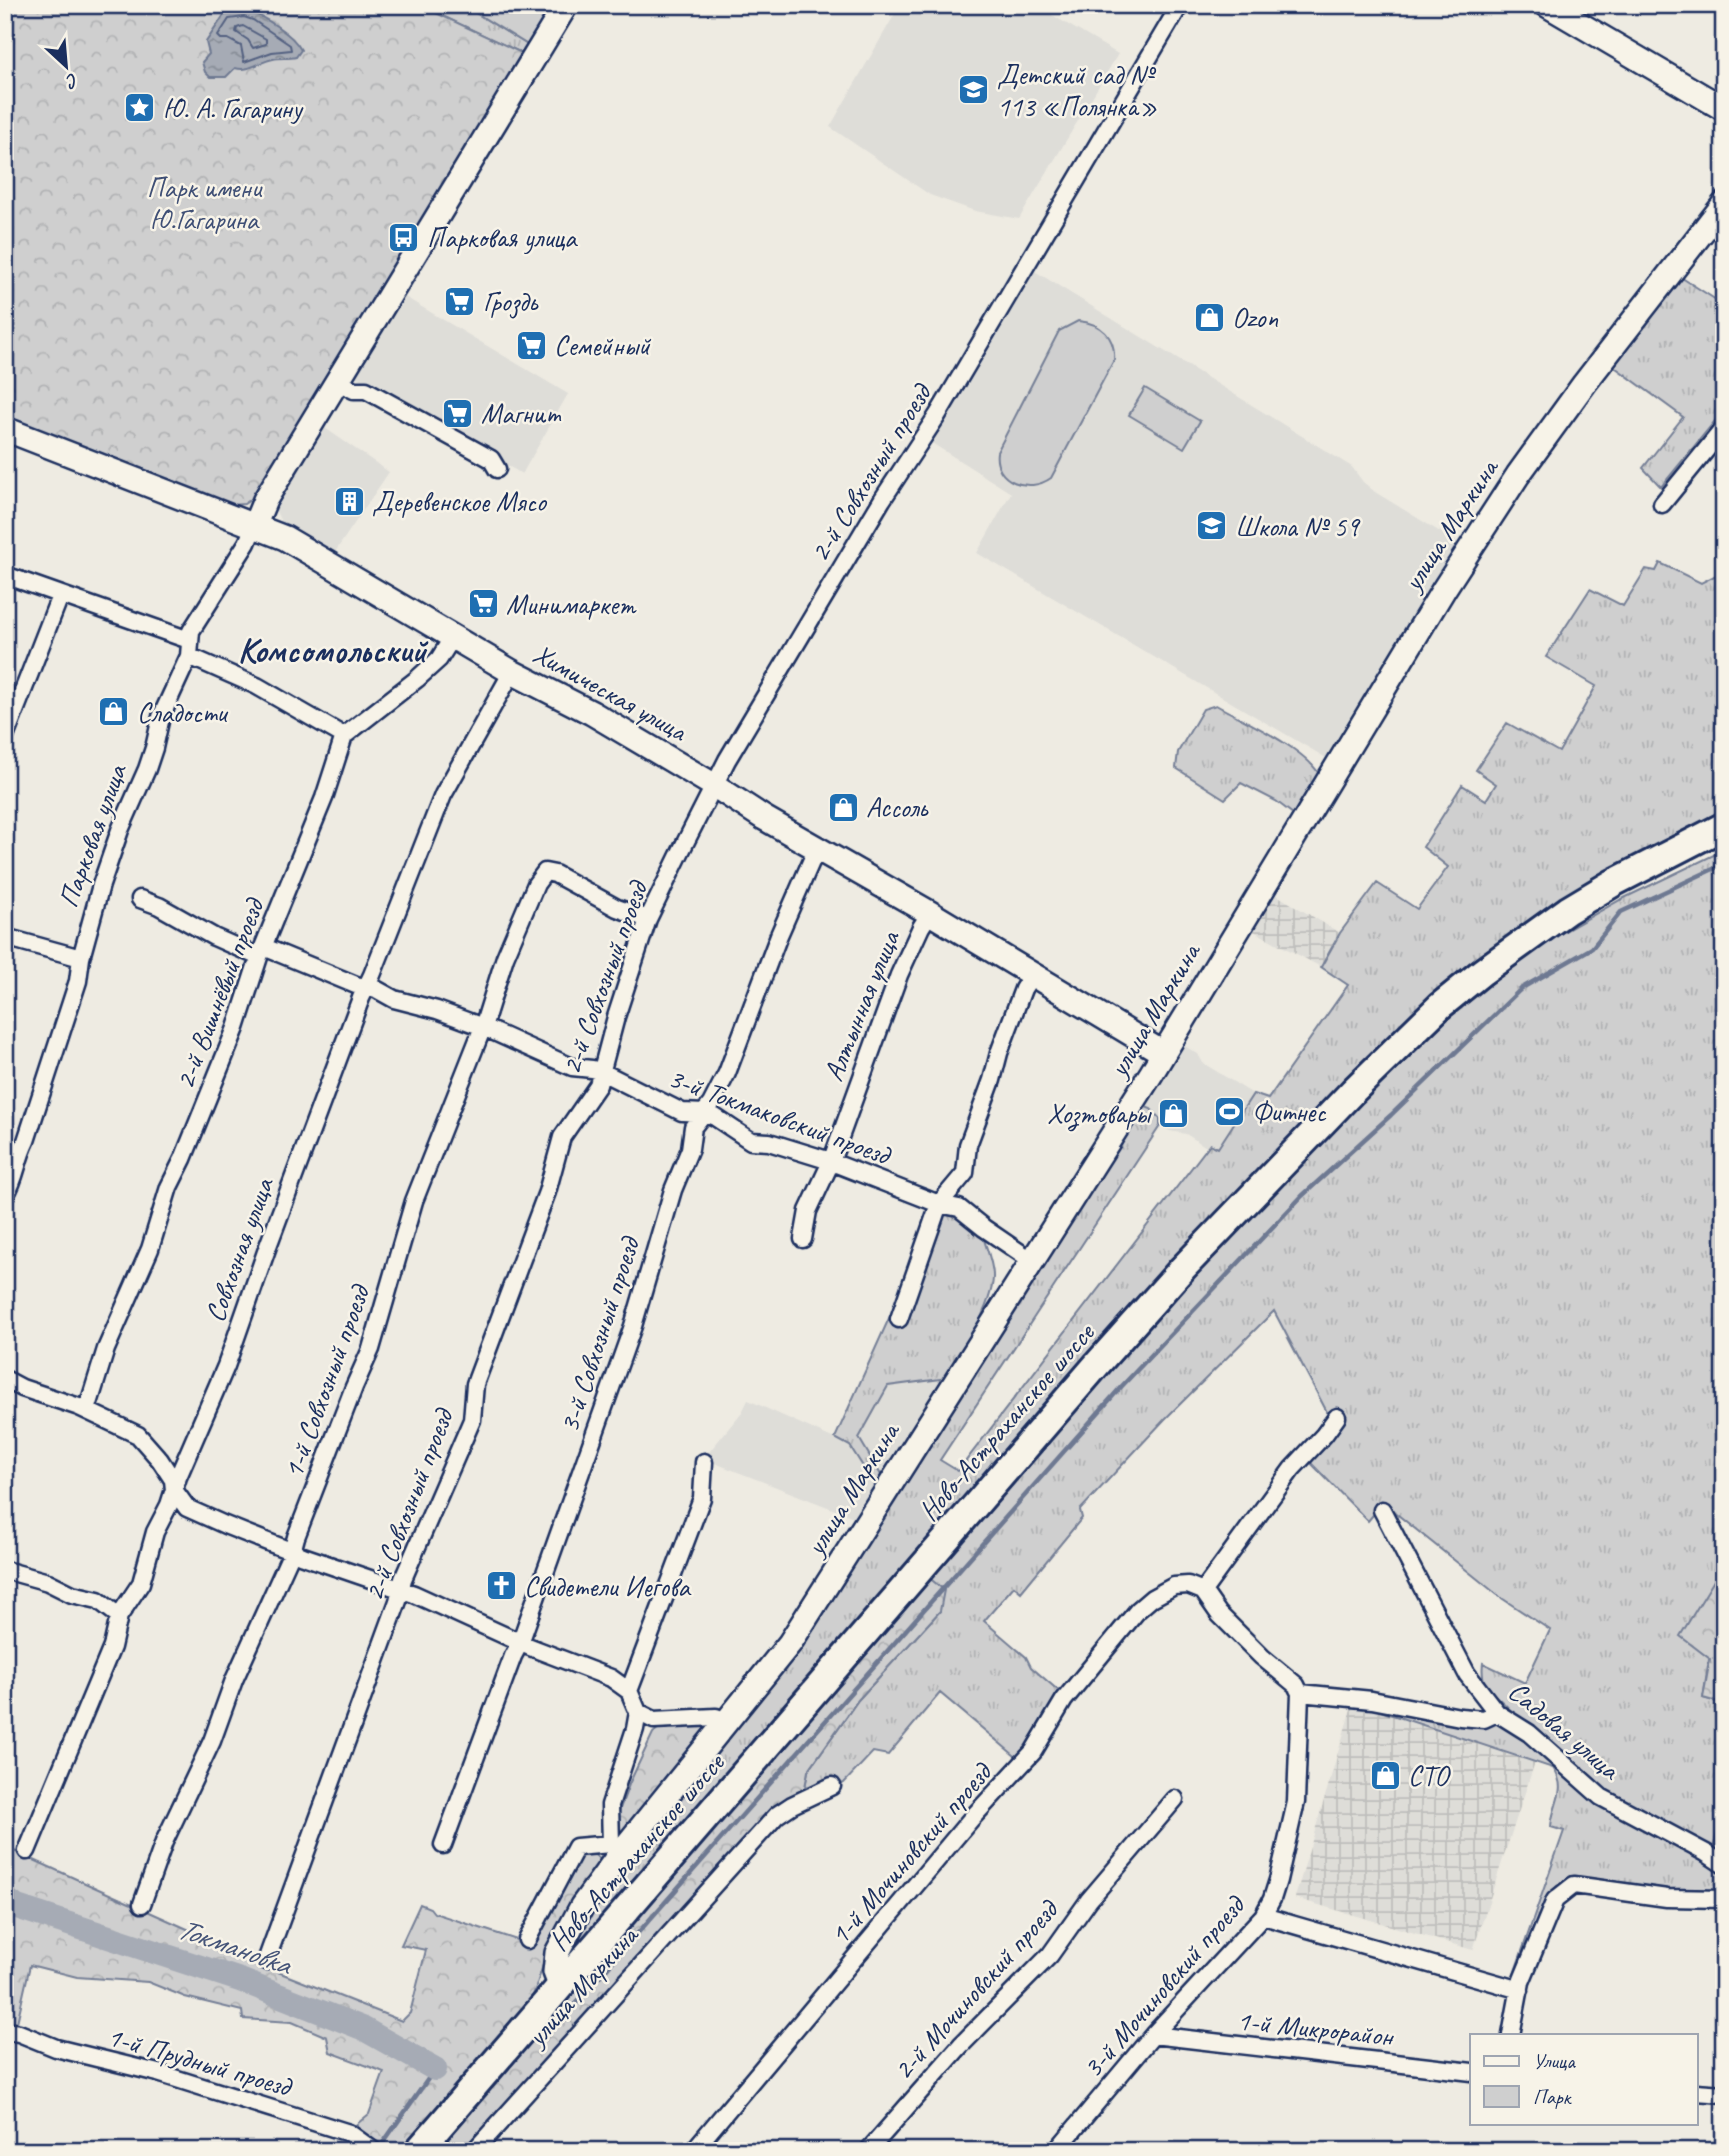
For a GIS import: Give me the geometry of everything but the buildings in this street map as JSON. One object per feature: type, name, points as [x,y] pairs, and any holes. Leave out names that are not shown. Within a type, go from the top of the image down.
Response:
[{"type":"main road","name":"Ново-Астраханское шоссе","points":[[418,2151],[1109,1351],[1183,1268],[1353,1091],[1440,1006],[1538,931],[1613,883],[1724,826]]},
{"type":"street","name":"Парковая улица","points":[[5,1196],[15,1180],[18,1157],[26,1141],[78,981],[81,958],[120,830],[155,748],[161,717],[189,648],[191,631],[247,543],[265,500],[566,5]]},
{"type":"street","name":"2-й Совхозный проезд","points":[[266,1961],[402,1590],[403,1579],[472,1420],[475,1384],[547,1192],[562,1137],[598,1084],[616,1017],[648,919],[727,760],[882,500],[937,416],[1180,5]]},
{"type":"street","points":[[1547,5],[1724,109]]},
{"type":"street","points":[[1719,5],[1724,9]]},
{"type":"street","name":"улица Маркина","points":[[564,1984],[558,1980],[555,1972],[557,1952],[616,1848],[726,1722],[790,1643],[1163,1053],[1444,589],[1518,475],[1584,384],[1724,204]]},
{"type":"street","points":[[338,382],[354,390],[366,390],[428,423],[491,459],[497,469]]},
{"type":"street","points":[[1662,504],[1724,428]]},
{"type":"street","name":"Химическая улица","points":[[5,429],[255,524],[285,538],[512,671],[592,713],[1163,1053]]},
{"type":"street","points":[[5,575],[189,648],[344,736],[439,659],[454,635]]},
{"type":"street","points":[[5,737],[60,596]]},
{"type":"street","name":"Совхозная улица","points":[[27,1851],[112,1647],[119,1616],[141,1583],[156,1532],[226,1366],[268,1246],[443,795],[512,671]]},
{"type":"street","name":"2-й Вишнёвый проезд","points":[[87,1410],[106,1349],[150,1249],[169,1187],[236,1028],[262,952],[324,798],[344,736]]},
{"type":"street","name":"3-й Совхозный проезд","points":[[443,1845],[471,1765],[520,1643],[633,1326],[673,1190],[690,1149],[693,1127],[705,1113],[727,1073],[779,935],[817,848]]},
{"type":"street","name":"1-й Совхозный проезд","points":[[142,1904],[164,1842],[212,1741],[234,1680],[292,1552],[344,1412],[371,1349],[414,1202],[483,1027],[505,957],[536,884],[545,872],[564,878],[617,908],[648,919]]},
{"type":"street","name":"3-й Токмаковский проезд","points":[[140,899],[159,906],[214,937],[356,985],[367,986],[394,999],[437,1010],[483,1027],[572,1067],[602,1072],[682,1112],[705,1113],[715,1117],[751,1141],[769,1142],[939,1204],[959,1208],[1031,1260]]},
{"type":"street","name":"Алтынная улица","points":[[803,1239],[808,1211],[831,1163],[899,975],[930,913]]},
{"type":"street","points":[[5,937],[81,958]]},
{"type":"street","points":[[899,1318],[939,1204],[965,1173],[968,1145],[999,1053],[1032,975]]},
{"type":"street","points":[[5,1379],[22,1388],[87,1410],[138,1435],[160,1460],[173,1480],[174,1490],[187,1507],[292,1552],[402,1590],[520,1643],[611,1678],[629,1691],[638,1712],[610,1805],[616,1848],[576,1847],[527,1940]]},
{"type":"street","points":[[1337,1417],[1292,1469],[1203,1591],[1219,1614],[1262,1657],[1296,1685],[1300,1693],[1372,1700],[1460,1717],[1484,1719],[1497,1713]]},
{"type":"street","points":[[629,1691],[702,1498],[704,1462]]},
{"type":"street","name":"Садовая улица","points":[[1382,1510],[1467,1674],[1497,1713],[1530,1733],[1601,1797],[1724,1865]]},
{"type":"street","points":[[5,1570],[48,1582],[72,1594],[98,1600],[119,1616]]},
{"type":"street","name":"1-й Мочиновский проезд","points":[[693,2151],[971,1819],[1033,1752],[1064,1700],[1138,1610],[1174,1586],[1188,1585],[1203,1591]]},
{"type":"street","name":"3-й Мочиновский проезд","points":[[1056,2151],[1153,2035],[1263,1916],[1278,1880],[1296,1802],[1300,1693]]},
{"type":"street","points":[[638,1712],[654,1720],[716,1717],[726,1722]]},
{"type":"street","name":"улица Маркина","points":[[474,2151],[777,1815],[832,1786]]},
{"type":"street","name":"2-й Мочиновский проезд","points":[[868,2151],[961,2045],[1050,1955],[1089,1900],[1175,1799]]},
{"type":"street","points":[[1511,2034],[1520,1990],[1555,1900],[1574,1885],[1667,1898],[1724,1899]]},
{"type":"street","points":[[1263,1916],[1520,1990]]},
{"type":"street","name":"1-й Прудный проезд","points":[[5,2031],[19,2033],[56,2048],[158,2073],[349,2133],[374,2151]]},
{"type":"street","name":"1-й Микрорайон","points":[[1153,2035],[1470,2072]]},
{"type":"street","points":[[1698,2092],[1724,2094]]},
{"type":"shaded area","name":"Детский сад № 113 «Полянка»","points":[[900,5],[1035,5],[1118,54],[1019,219],[975,211],[930,195],[830,127]]},
{"type":"shaded area","name":"Школа № 59","points":[[1033,270],[1352,467],[1375,492],[1463,546],[1333,762],[977,553],[1011,493],[927,440]]},
{"type":"shaded area","points":[[400,294],[568,394],[522,474],[351,374]]},
{"type":"shaded area","points":[[319,424],[389,472],[333,555],[286,529],[273,503]]},
{"type":"shaded area","points":[[1270,891],[1340,933],[1321,967],[1248,928]]},
{"type":"shaded area","points":[[1178,1042],[1198,1054],[1203,1063],[1253,1094],[1217,1149],[1208,1148],[1186,1134],[1160,1126],[1160,1119],[1143,1106]]},
{"type":"shaded area","points":[[948,1378],[884,1480],[859,1438],[889,1386]]},
{"type":"shaded area","points":[[748,1400],[850,1446],[878,1490],[861,1520],[705,1457],[742,1412]]},
{"type":"shaded area","points":[[1353,1702],[1535,1762],[1473,1950],[1295,1898]]},
{"type":"green space","name":"Парк имени Ю.Гагарина","points":[[5,5],[419,5],[526,55],[253,498],[244,504],[231,505],[5,418]]},
{"type":"green space","points":[[419,5],[463,5],[531,47],[526,55]]},
{"type":"green space","points":[[463,5],[556,5],[531,47]]},
{"type":"green space","points":[[1679,276],[1724,305],[1724,410],[1661,487],[1643,468],[1683,417],[1608,362]]},
{"type":"green space","points":[[1078,321],[1100,328],[1110,338],[1114,360],[1051,478],[1033,485],[1014,482],[1001,471],[997,452],[1059,331]]},
{"type":"green space","points":[[1145,388],[1200,421],[1184,448],[1129,415]]},
{"type":"green space","points":[[1660,563],[1701,583],[1724,571],[1724,818],[1477,964],[573,1953],[571,1943],[575,1932],[677,1793],[1143,1106],[1151,1109],[1160,1119],[1160,1126],[940,1460],[958,1471],[1210,1144],[1218,1148],[1253,1094],[1268,1099],[1348,985],[1321,967],[1340,933],[1377,883],[1417,909],[1448,867],[1423,847],[1462,785],[1486,800],[1496,784],[1476,770],[1507,723],[1559,752],[1596,686],[1546,657],[1590,589],[1623,606],[1646,569],[1656,571]]},
{"type":"green space","points":[[1216,705],[1287,745],[1319,774],[1293,814],[1276,801],[1241,783],[1225,799],[1176,768],[1178,752],[1203,709]]},
{"type":"green space","points":[[1724,850],[1724,1564],[1703,1698],[1724,1704],[1724,1804],[1714,1845],[1724,1849],[1724,1889],[1689,1893],[1576,1879],[1557,1886],[1549,1895],[1520,1973],[1513,1977],[1564,1831],[1551,1827],[1560,1790],[1558,1776],[1553,1768],[1353,1702],[1514,1715],[1487,1687],[1483,1663],[1525,1683],[1550,1630],[1500,1597],[1383,1503],[1368,1521],[1308,1460],[1301,1450],[1328,1414],[1274,1311],[1165,1419],[1080,1510],[1082,1518],[1021,1592],[1014,1586],[984,1621],[1026,1657],[1031,1667],[1060,1692],[1021,1761],[940,1693],[888,1755],[873,1752],[844,1783],[833,1789],[804,1793],[808,1771],[858,1700],[940,1611],[928,1577],[1191,1272],[1360,1101],[1451,1013],[1492,979],[1537,947],[1620,900]]},
{"type":"green space","points":[[947,1210],[981,1230],[992,1267],[993,1278],[988,1302],[948,1378],[888,1386],[859,1438],[884,1480],[878,1490],[850,1446],[835,1438],[890,1316],[902,1321],[940,1215]]},
{"type":"green space","points":[[1724,1564],[1724,1704],[1703,1698],[1710,1659],[1680,1636]]},
{"type":"green space","points":[[928,1577],[944,1590],[940,1611],[858,1700],[808,1771],[804,1793],[467,2151],[438,2151]]},
{"type":"green space","points":[[666,1722],[713,1726],[621,1835],[618,1814],[630,1782],[653,1733]]},
{"type":"green space","points":[[5,1847],[273,1970],[402,2021],[410,2013],[426,1950],[401,1945],[420,1904],[434,1913],[523,1942],[579,1855],[593,1854],[600,1859],[600,1868],[548,1950],[531,2002],[408,2151],[381,2151],[351,2129],[369,2114],[384,2072],[330,2052],[327,2037],[292,2022],[243,2019],[242,2011],[185,1997],[148,1982],[77,1977],[30,1965],[16,2027],[5,2027]]},
{"type":"water","points":[[246,8],[284,32],[301,50],[296,57],[268,60],[245,69],[235,68],[226,77],[210,77],[202,62],[209,54],[206,42],[226,12]]},
{"type":"waterway","points":[[575,2004],[1121,1387],[1302,1196],[1391,1115],[1522,988],[1592,948],[1621,912],[1724,864]]},
{"type":"waterway","name":"Токмановка","points":[[5,1898],[17,1907],[240,1980],[362,2028],[435,2069]]},
{"type":"waterway","points":[[378,2150],[435,2069]]},
{"type":"place","name":"Детский сад № 113 «Полянка»","points":[[974,90]]},
{"type":"place","name":"Ю. А. Гагарину","points":[[140,108]]},
{"type":"place","name":"Парковая улица","points":[[404,237]]},
{"type":"place","name":"Гроздь","points":[[460,301]]},
{"type":"place","name":"Ozon","points":[[1209,317]]},
{"type":"place","name":"Семейный","points":[[531,345]]},
{"type":"place","name":"Магнит","points":[[458,413]]},
{"type":"place","name":"Деревенское Мясо","points":[[349,501]]},
{"type":"place","name":"Школа № 59","points":[[1212,526]]},
{"type":"place","name":"Минимаркет","points":[[483,604]]},
{"type":"place","name":"Сладости","points":[[114,712]]},
{"type":"place","name":"Ассоль","points":[[843,807]]},
{"type":"place","name":"Фитнес","points":[[1229,1111]]},
{"type":"place","name":"Хозтовары","points":[[1173,1113]]},
{"type":"place","name":"Свидетели Иегова","points":[[501,1586]]},
{"type":"place","name":"СТО","points":[[1385,1775]]},
{"type":"district","name":"Комсомольский","points":[[332,650]]}]
